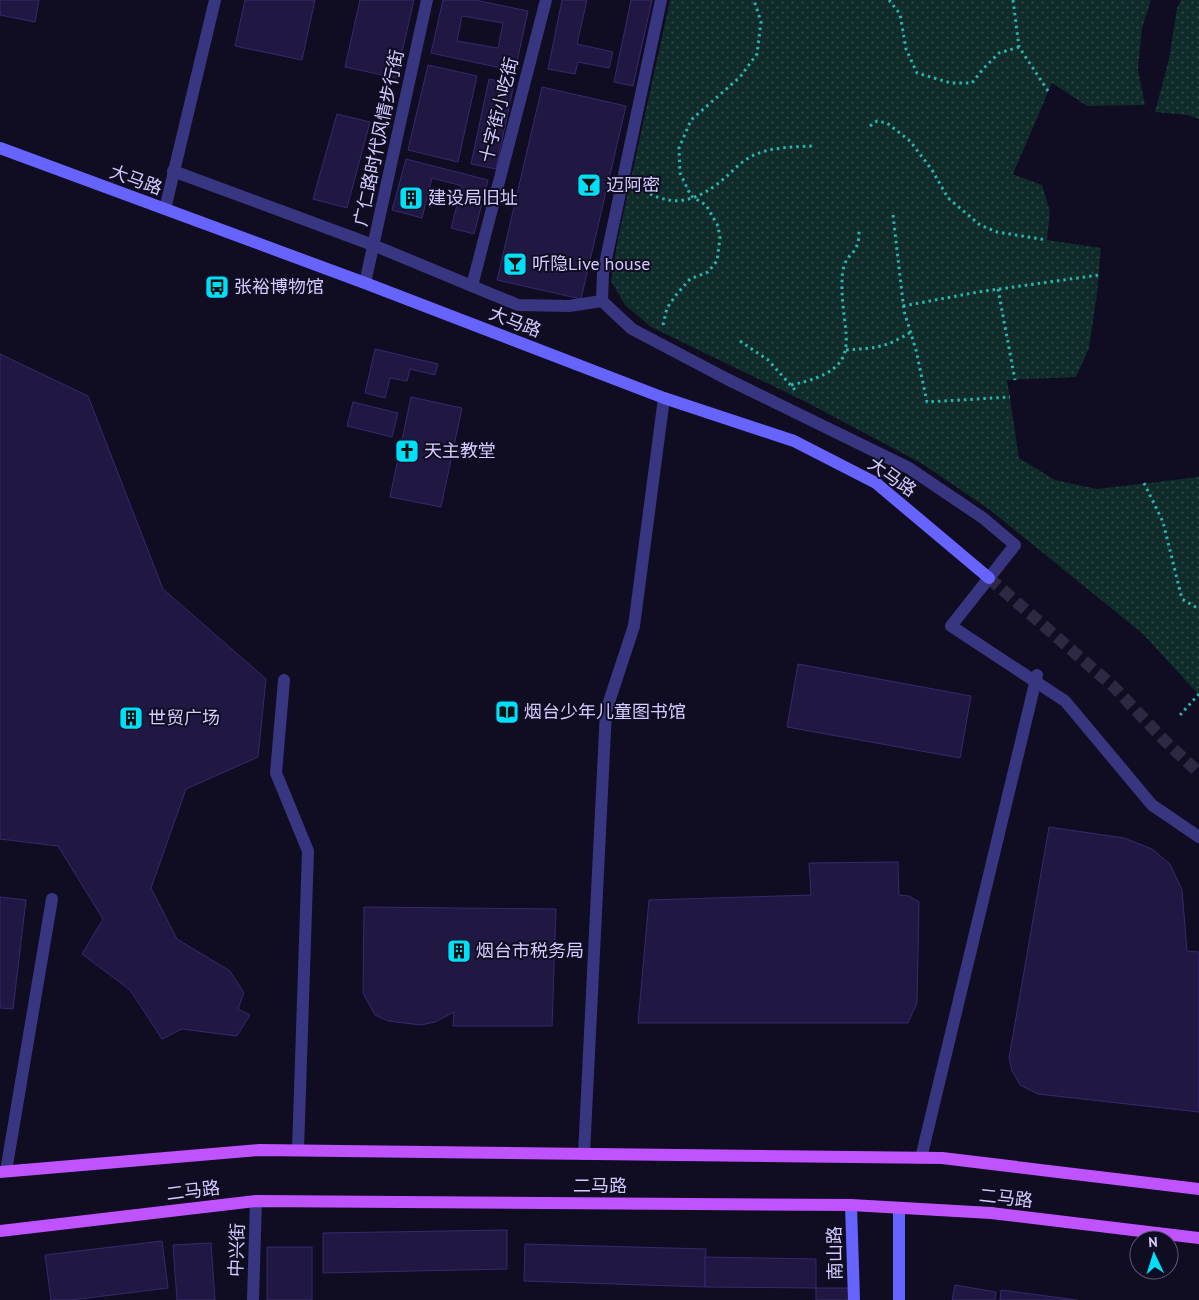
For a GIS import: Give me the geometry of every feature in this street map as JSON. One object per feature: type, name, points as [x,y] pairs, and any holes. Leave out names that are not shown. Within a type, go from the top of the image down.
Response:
[{"type":"main road","name":"二马路","points":[[3,1171],[259,1150],[942,1158],[1199,1189]]},
{"type":"main road","name":"二马路","points":[[0,1230],[256,1201],[851,1205],[991,1213],[1199,1238]]},
{"type":"street","points":[[165,209],[215,0]]},
{"type":"street","name":"广仁路时代风情步行街","points":[[365,283],[427,0]]},
{"type":"street","name":"十字街小吃街","points":[[472,286],[546,0]]},
{"type":"street","points":[[661,0],[603,273],[602,301],[632,329],[728,379],[909,468],[983,518],[1015,545],[951,626],[1065,701],[1152,805],[1199,837]]},
{"type":"street","name":"大马路","points":[[0,148],[365,283],[664,398],[794,441],[876,483],[989,578]]},
{"type":"street","points":[[174,171],[373,245],[518,305],[569,306],[602,301]]},
{"type":"street","points":[[584,1154],[606,711],[634,626],[664,398]]},
{"type":"street","points":[[921,1158],[1037,675]]},
{"type":"street","points":[[284,680],[276,774],[308,851],[298,1150]]},
{"type":"street","points":[[3,1171],[52,899]]},
{"type":"street","name":"中兴街","points":[[253,1300],[256,1201]]},
{"type":"street","name":"南山路","points":[[851,1205],[854,1300]]},
{"type":"street","points":[[899,1208],[899,1300]]},
{"type":"path","points":[[662,332],[666,308],[676,295],[690,279],[708,272],[717,261],[720,238],[718,226],[706,205],[691,196],[680,173],[679,148],[690,120],[740,77],[757,54],[761,22],[754,0]]},
{"type":"path","points":[[889,0],[900,14],[906,49],[918,73],[951,83],[972,83],[999,53],[1019,47]]},
{"type":"path","points":[[1013,0],[1019,47],[1048,91]]},
{"type":"path","points":[[870,126],[877,121],[887,123],[910,141],[932,170],[948,198],[980,225],[997,232],[1047,240]]},
{"type":"path","points":[[637,185],[651,195],[669,200],[684,201],[695,198],[716,185],[737,166],[752,156],[772,150],[813,146]]},
{"type":"path","points":[[893,215],[903,306],[916,350],[927,402],[1010,397]]},
{"type":"path","points":[[791,385],[816,378],[833,370],[841,361],[846,350],[847,332],[842,278],[846,260],[857,246],[859,230]]},
{"type":"path","points":[[903,306],[998,289],[1098,276]]},
{"type":"path","points":[[998,289],[1015,380]]},
{"type":"path","points":[[846,350],[877,348],[892,344],[911,332]]},
{"type":"path","points":[[740,342],[768,360],[791,385],[804,401],[809,418]]},
{"type":"path","points":[[1144,483],[1163,522],[1182,599],[1199,609]]},
{"type":"path","points":[[1180,715],[1199,694]]},
{"type":"green space","points":[[670,0],[1151,0],[1142,28],[1138,70],[1145,105],[1087,106],[1052,83],[1013,174],[1042,185],[1050,212],[1047,240],[1101,248],[1097,294],[1089,348],[1076,377],[1007,380],[1019,458],[1055,480],[1097,489],[1199,477],[1199,695],[1143,634],[990,510],[921,463],[804,401],[651,327],[625,305],[611,281],[618,238]]},
{"type":"green space","points":[[1181,0],[1199,0],[1199,119],[1188,115],[1155,112],[1169,59],[1177,8]]},
{"type":"building","points":[[0,0],[39,0],[35,22],[0,15]]},
{"type":"building","points":[[245,0],[315,0],[302,60],[235,46]]},
{"type":"building","points":[[360,0],[414,0],[396,78],[345,67]]},
{"type":"building","points":[[443,0],[475,0],[528,11],[515,71],[431,53]],"holes":[[[462,16],[503,23],[498,48],[457,41]]]},
{"type":"building","points":[[562,0],[587,0],[577,44],[613,52],[609,68],[578,62],[575,74],[548,69]]},
{"type":"building","points":[[631,0],[652,0],[633,86],[614,82]]},
{"type":"building","points":[[428,65],[477,76],[458,162],[408,150]]},
{"type":"building","points":[[489,79],[514,84],[496,169],[471,164]]},
{"type":"building","points":[[542,87],[626,106],[581,299],[497,280]]},
{"type":"building","points":[[337,114],[370,122],[347,208],[313,199]]},
{"type":"building","name":"建设局旧址","points":[[406,159],[488,180],[474,234],[451,228],[462,186],[432,178],[422,218],[392,210]]},
{"type":"building","points":[[375,349],[438,364],[435,375],[410,369],[407,381],[390,378],[385,398],[365,393]]},
{"type":"building","name":"世贸广场","points":[[0,354],[88,396],[163,589],[266,679],[258,757],[186,789],[151,888],[177,939],[230,971],[244,993],[238,1009],[250,1015],[237,1036],[182,1029],[162,1039],[130,990],[82,954],[103,919],[58,846],[0,839]]},
{"type":"building","points":[[411,397],[462,408],[441,507],[390,497]]},
{"type":"building","points":[[353,402],[398,413],[392,437],[347,426]]},
{"type":"building","points":[[798,664],[971,696],[960,758],[787,727]]},
{"type":"building","points":[[1049,827],[1124,838],[1152,849],[1170,864],[1182,890],[1187,951],[1199,952],[1199,1112],[1038,1094],[1020,1085],[1012,1071],[1009,1058]]},
{"type":"building","points":[[898,862],[899,895],[909,896],[919,902],[917,1003],[908,1023],[638,1023],[649,900],[811,895],[809,863]]},
{"type":"building","points":[[0,897],[26,900],[13,1009],[0,1008]]},
{"type":"building","name":"烟台市税务局","points":[[364,907],[556,909],[552,1026],[453,1026],[454,1012],[435,1022],[421,1025],[388,1021],[375,1015],[363,993]]},
{"type":"building","points":[[507,1230],[507,1269],[323,1273],[323,1233]]},
{"type":"building","points":[[162,1241],[168,1288],[71,1300],[51,1300],[45,1255]]},
{"type":"building","points":[[211,1243],[215,1300],[177,1300],[173,1245]]},
{"type":"building","points":[[525,1244],[706,1249],[705,1287],[524,1281]]},
{"type":"building","points":[[267,1247],[312,1247],[312,1300],[267,1300]]},
{"type":"building","points":[[705,1257],[816,1259],[816,1288],[705,1287]]},
{"type":"building","points":[[955,1285],[996,1292],[995,1300],[952,1300]]},
{"type":"building","points":[[816,1288],[850,1288],[850,1300],[816,1300]]},
{"type":"building","points":[[1001,1290],[1077,1300],[1000,1300]]},
{"type":"tunnel","points":[[989,578],[1114,687],[1164,740],[1199,773]]},
{"type":"place","name":"迈阿密","points":[[589,185]]},
{"type":"place","name":"建设局旧址","points":[[411,198]]},
{"type":"place","name":"听隐Live house","points":[[515,264]]},
{"type":"place","name":"张裕博物馆","points":[[217,287]]},
{"type":"place","name":"天主教堂","points":[[407,451]]},
{"type":"place","name":"烟台少年儿童图书馆","points":[[507,712]]},
{"type":"place","name":"世贸广场","points":[[131,718]]},
{"type":"place","name":"烟台市税务局","points":[[459,951]]}]
